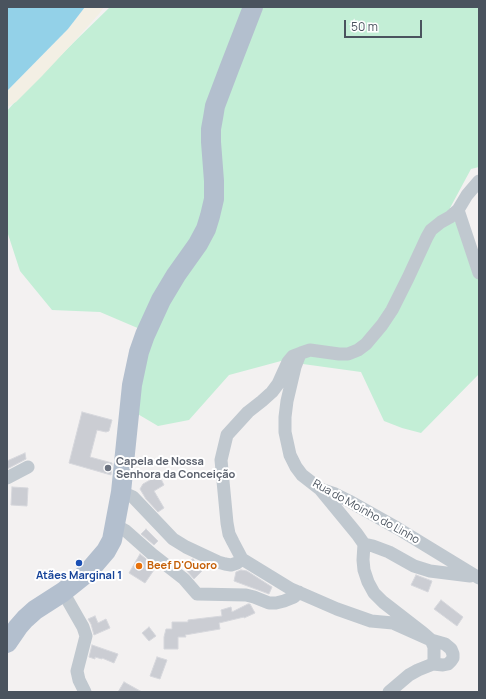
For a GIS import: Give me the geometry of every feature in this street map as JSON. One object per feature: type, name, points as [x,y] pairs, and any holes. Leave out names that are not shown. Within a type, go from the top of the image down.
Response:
[{"type":"main road","points":[[7,643],[25,619],[35,610],[63,592],[88,572],[99,561],[112,540],[121,492],[132,385],[139,352],[144,336],[161,300],[176,275],[198,244],[206,229],[214,198],[211,129],[215,106],[254,7]]},
{"type":"street","points":[[389,692],[409,675],[433,664],[448,664],[453,658],[453,654],[448,646],[393,623],[371,621],[337,609],[291,588],[242,559],[231,538],[227,523],[221,460],[226,435],[248,412],[272,392],[278,384],[288,362],[293,356],[310,350],[348,354],[358,350],[366,344],[392,310],[431,230],[458,210],[467,195],[479,181]]},
{"type":"street","points":[[458,210],[479,273]]},
{"type":"street","name":"Rua do Moinho do Linho","points":[[301,352],[295,367],[287,401],[285,432],[290,455],[302,475],[320,489],[335,494],[397,528],[477,577]]},
{"type":"street","points":[[7,478],[28,467]]},
{"type":"street","points":[[320,489],[364,544],[364,570],[374,593],[383,602],[431,640],[434,647],[433,664]]},
{"type":"street","points":[[121,492],[132,497],[173,538],[186,547],[225,564],[231,565],[242,559]]},
{"type":"street","points":[[115,525],[126,531],[184,579],[196,594],[246,595],[269,603],[276,603],[294,597],[299,592]]},
{"type":"street","points":[[364,544],[389,552],[414,566],[430,571],[477,577]]},
{"type":"street","points":[[63,592],[83,627],[86,636],[77,671],[79,680],[85,692]]},
{"type":"green space","points":[[110,7],[479,7],[479,167],[471,169],[450,208],[479,279],[479,374],[421,433],[384,421],[361,372],[281,361],[229,375],[189,420],[158,426],[136,413],[127,410],[154,335],[100,312],[52,310],[20,271],[7,231],[7,111],[28,87]]},
{"type":"sand","points":[[85,7],[104,7],[42,76],[16,102],[7,107],[7,91],[68,29]]},
{"type":"water","points":[[7,7],[85,7],[68,29],[7,91]]},
{"type":"building","points":[[82,412],[112,420],[109,431],[106,432],[97,430],[90,457],[112,463],[111,475],[69,463]]},
{"type":"building","points":[[25,453],[26,459],[7,469],[7,461]]},
{"type":"building","points":[[159,475],[164,485],[154,491],[164,508],[158,512],[146,499],[140,489],[143,484]]},
{"type":"building","points":[[12,487],[28,488],[27,506],[11,505]]},
{"type":"building","points":[[146,529],[158,541],[154,545],[141,534]]},
{"type":"building","points":[[140,554],[156,567],[145,583],[129,573]]},
{"type":"building","points":[[193,559],[202,571],[194,579],[186,570],[185,563]]},
{"type":"building","points":[[241,570],[247,571],[272,587],[269,594],[234,581],[236,572]]},
{"type":"building","points":[[416,575],[432,581],[428,592],[411,585]]},
{"type":"building","points":[[441,600],[463,617],[457,626],[434,609]]},
{"type":"building","points":[[250,604],[255,613],[244,618],[219,623],[220,629],[185,635],[186,637],[178,637],[178,649],[164,649],[166,629],[172,629],[172,622],[188,622],[188,620],[222,616],[221,610],[231,607],[232,612]]},
{"type":"building","points":[[95,616],[98,623],[106,619],[110,628],[94,635],[88,619]]},
{"type":"building","points":[[149,627],[156,636],[149,641],[142,633]]},
{"type":"building","points":[[92,645],[118,654],[114,663],[102,658],[95,657],[95,659],[89,657]]},
{"type":"building","points":[[157,657],[167,660],[160,679],[150,676]]},
{"type":"building","points":[[124,682],[142,692],[118,692]]},
{"type":"place","name":"Capela de Nossa Senhora da Conceição","points":[[108,468]]},
{"type":"place","name":"Atães Marginal 1","points":[[79,563]]},
{"type":"place","name":"Beef D'Ouoro","points":[[139,566]]}]
